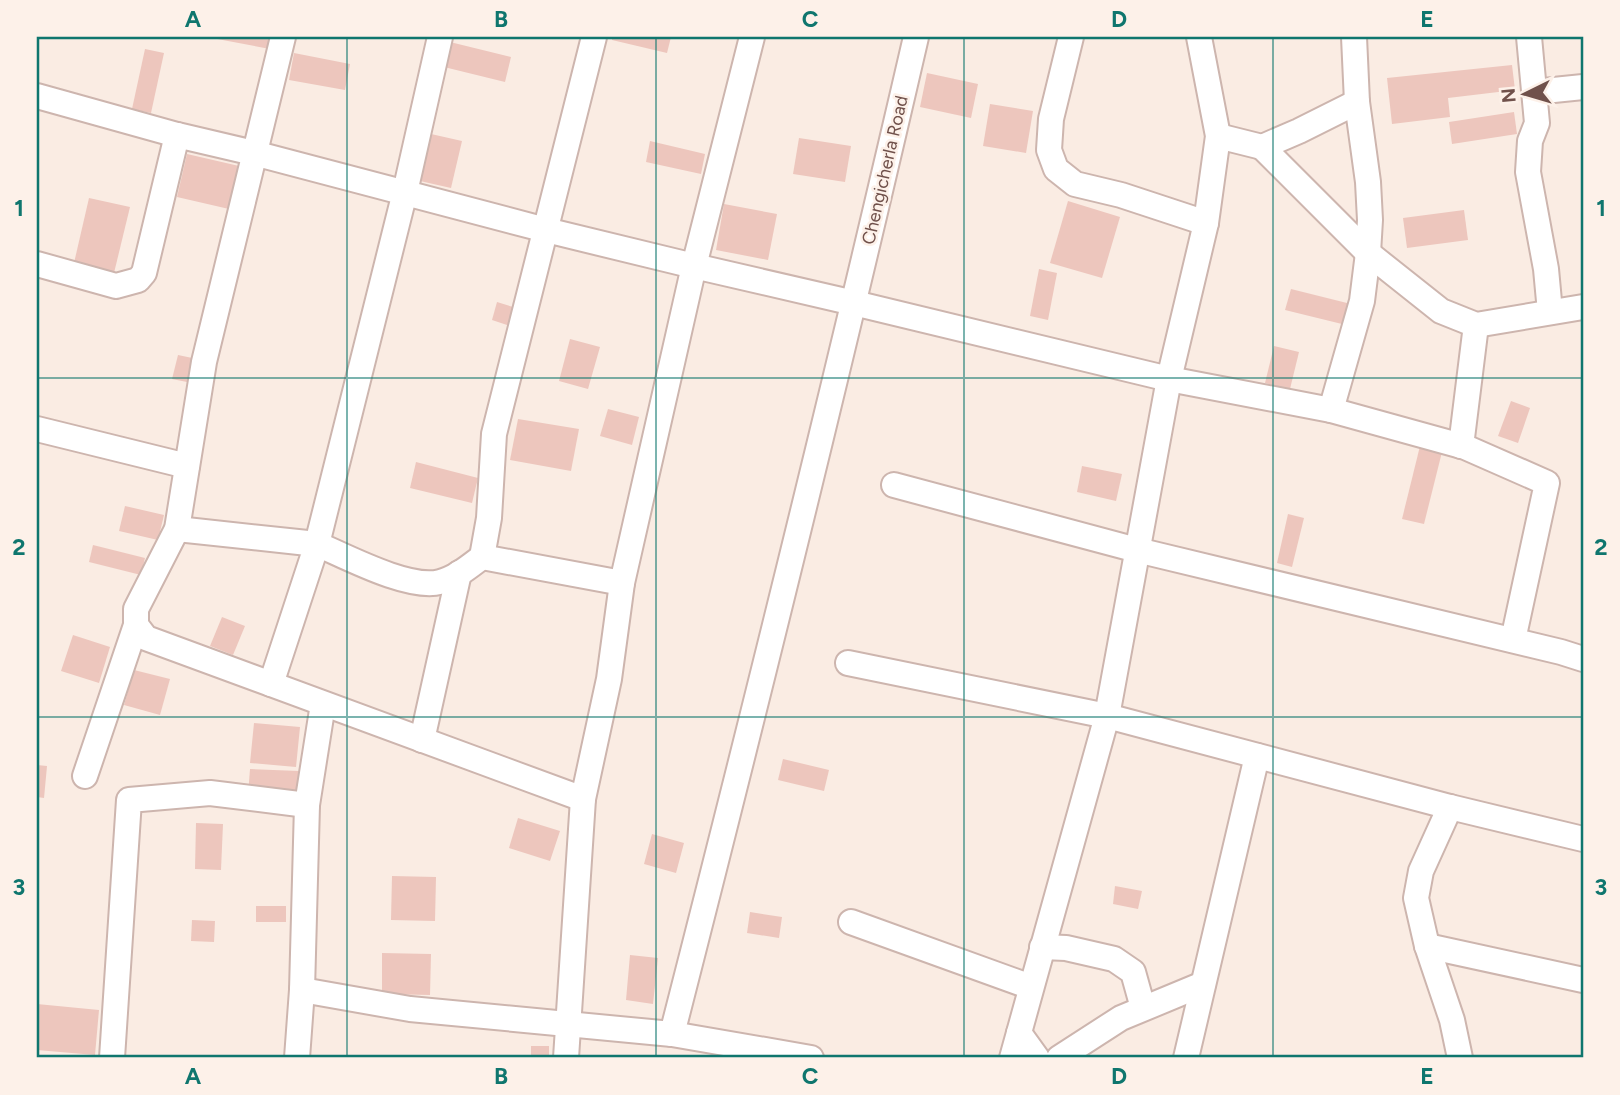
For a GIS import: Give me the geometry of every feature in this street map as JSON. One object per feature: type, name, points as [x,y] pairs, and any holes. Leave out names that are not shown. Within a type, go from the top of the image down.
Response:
[{"type":"street","points":[[85,776],[136,625],[136,610],[177,529],[204,362],[283,37]]},
{"type":"street","points":[[271,684],[317,544],[405,192],[440,37]]},
{"type":"street","points":[[177,529],[317,544],[402,580],[423,583],[441,582],[482,557],[489,518],[495,434],[594,37]]},
{"type":"street","points":[[566,1058],[583,799],[609,679],[622,583],[694,266],[752,37]]},
{"type":"street","name":"Chengicherla Road","points":[[673,1034],[772,643],[916,37]]},
{"type":"street","points":[[1071,37],[1051,120],[1049,150],[1056,169],[1075,184],[1121,195],[1206,223]]},
{"type":"street","points":[[1012,1058],[1107,716],[1169,379],[1206,223],[1218,136],[1199,37]]},
{"type":"street","points":[[1331,410],[1362,301],[1368,253],[1368,181],[1357,102],[1354,37]]},
{"type":"street","points":[[1529,37],[1537,123],[1530,141],[1528,172],[1546,270],[1550,313]]},
{"type":"street","points":[[1534,92],[1583,87]]},
{"type":"street","points":[[37,96],[546,230],[1169,379],[1331,410],[1461,446],[1547,484],[1513,640]]},
{"type":"street","points":[[1262,146],[1357,102]]},
{"type":"street","points":[[37,264],[116,286],[138,280],[144,273],[177,135]]},
{"type":"street","points":[[1218,136],[1262,146],[1368,253],[1441,311],[1476,325],[1583,307]]},
{"type":"street","points":[[1461,446],[1476,325]]},
{"type":"street","points":[[37,429],[187,466]]},
{"type":"street","points":[[894,485],[1137,550],[1583,659]]},
{"type":"street","points":[[482,557],[622,583]]},
{"type":"street","points":[[422,740],[459,573]]},
{"type":"street","points":[[136,625],[145,638],[583,799]]},
{"type":"street","points":[[848,663],[1107,716],[1450,807],[1583,839]]},
{"type":"street","points":[[297,1058],[302,990],[307,805],[323,704]]},
{"type":"street","points":[[1186,1058],[1258,756]]},
{"type":"street","points":[[112,1058],[129,800],[210,793],[307,805]]},
{"type":"street","points":[[1450,807],[1421,871],[1416,898],[1427,946],[1452,1020],[1460,1058]]},
{"type":"street","points":[[851,922],[1031,987]]},
{"type":"street","points":[[1427,946],[1583,980]]},
{"type":"street","points":[[1042,947],[1066,948],[1114,959],[1133,972],[1143,1008]]},
{"type":"street","points":[[1059,1058],[1121,1018],[1203,984]]},
{"type":"street","points":[[302,990],[410,1009],[673,1034],[811,1058]]},
{"type":"street","points":[[1019,1033],[1037,1058]]},
{"type":"building","points":[[213,37],[272,37],[270,49]]},
{"type":"building","points":[[612,37],[671,37],[667,53],[612,40]]},
{"type":"building","points":[[450,42],[511,57],[505,82],[444,67]]},
{"type":"building","points":[[145,49],[164,53],[151,113],[132,109]]},
{"type":"building","points":[[294,53],[350,64],[345,90],[289,80]]},
{"type":"building","points":[[1512,65],[1515,90],[1448,98],[1450,117],[1392,124],[1387,78]]},
{"type":"building","points":[[927,73],[978,84],[971,118],[920,107]]},
{"type":"building","points":[[990,104],[1033,111],[1026,153],[983,146]]},
{"type":"building","points":[[1514,112],[1517,134],[1452,144],[1449,122]]},
{"type":"building","points":[[431,134],[462,141],[451,188],[420,181]]},
{"type":"building","points":[[799,138],[851,146],[845,182],[793,174]]},
{"type":"building","points":[[650,141],[705,154],[701,174],[646,162]]},
{"type":"building","points":[[187,154],[239,166],[229,209],[177,197]]},
{"type":"building","points":[[89,198],[130,207],[114,273],[74,263]]},
{"type":"building","points":[[1068,201],[1120,217],[1102,278],[1050,263]]},
{"type":"building","points":[[724,204],[777,214],[768,260],[716,250]]},
{"type":"building","points":[[1464,210],[1468,240],[1407,248],[1403,218]]},
{"type":"building","points":[[1039,269],[1057,273],[1048,320],[1030,316]]},
{"type":"building","points":[[1291,289],[1351,304],[1346,325],[1285,310]]},
{"type":"building","points":[[497,302],[516,308],[510,326],[492,320]]},
{"type":"building","points":[[570,339],[600,347],[588,389],[559,381]]},
{"type":"building","points":[[1274,346],[1299,352],[1290,389],[1265,383]]},
{"type":"building","points":[[178,355],[197,359],[192,383],[172,379]]},
{"type":"building","points":[[1511,401],[1530,408],[1518,443],[1498,436]]},
{"type":"building","points":[[608,409],[639,417],[632,445],[600,436]]},
{"type":"building","points":[[518,419],[579,429],[571,471],[510,460]]},
{"type":"building","points":[[1420,446],[1442,452],[1424,524],[1402,519]]},
{"type":"building","points":[[416,462],[478,478],[472,503],[410,488]]},
{"type":"building","points":[[1082,466],[1122,474],[1116,501],[1077,492]]},
{"type":"building","points":[[125,506],[164,515],[158,540],[119,531]]},
{"type":"building","points":[[1288,514],[1304,518],[1292,567],[1277,563]]},
{"type":"building","points":[[93,545],[145,558],[141,575],[89,562]]},
{"type":"building","points":[[222,617],[245,626],[233,655],[210,646]]},
{"type":"building","points":[[73,635],[110,647],[99,683],[61,671]]},
{"type":"building","points":[[134,670],[170,679],[160,715],[124,705]]},
{"type":"building","points":[[254,723],[300,727],[296,767],[250,763]]},
{"type":"building","points":[[783,759],[829,770],[824,791],[778,780]]},
{"type":"building","points":[[37,765],[47,766],[44,798],[37,797]]},
{"type":"building","points":[[250,769],[299,771],[297,798],[248,795]]},
{"type":"building","points":[[518,818],[560,831],[550,861],[509,848]]},
{"type":"building","points":[[196,823],[223,824],[221,870],[195,869]]},
{"type":"building","points":[[652,834],[684,843],[676,873],[644,864]]},
{"type":"building","points":[[392,876],[436,877],[435,921],[391,920]]},
{"type":"building","points":[[1115,886],[1142,891],[1138,909],[1113,904]]},
{"type":"building","points":[[256,906],[286,906],[286,922],[256,922]]},
{"type":"building","points":[[750,912],[782,917],[779,938],[747,933]]},
{"type":"building","points":[[192,920],[215,921],[214,942],[191,941]]},
{"type":"building","points":[[382,953],[431,954],[430,995],[382,994]]},
{"type":"building","points":[[630,955],[658,958],[653,1004],[626,1000]]},
{"type":"building","points":[[37,1004],[99,1010],[95,1055],[37,1050]]},
{"type":"building","points":[[531,1046],[549,1046],[549,1058],[531,1058]]}]
